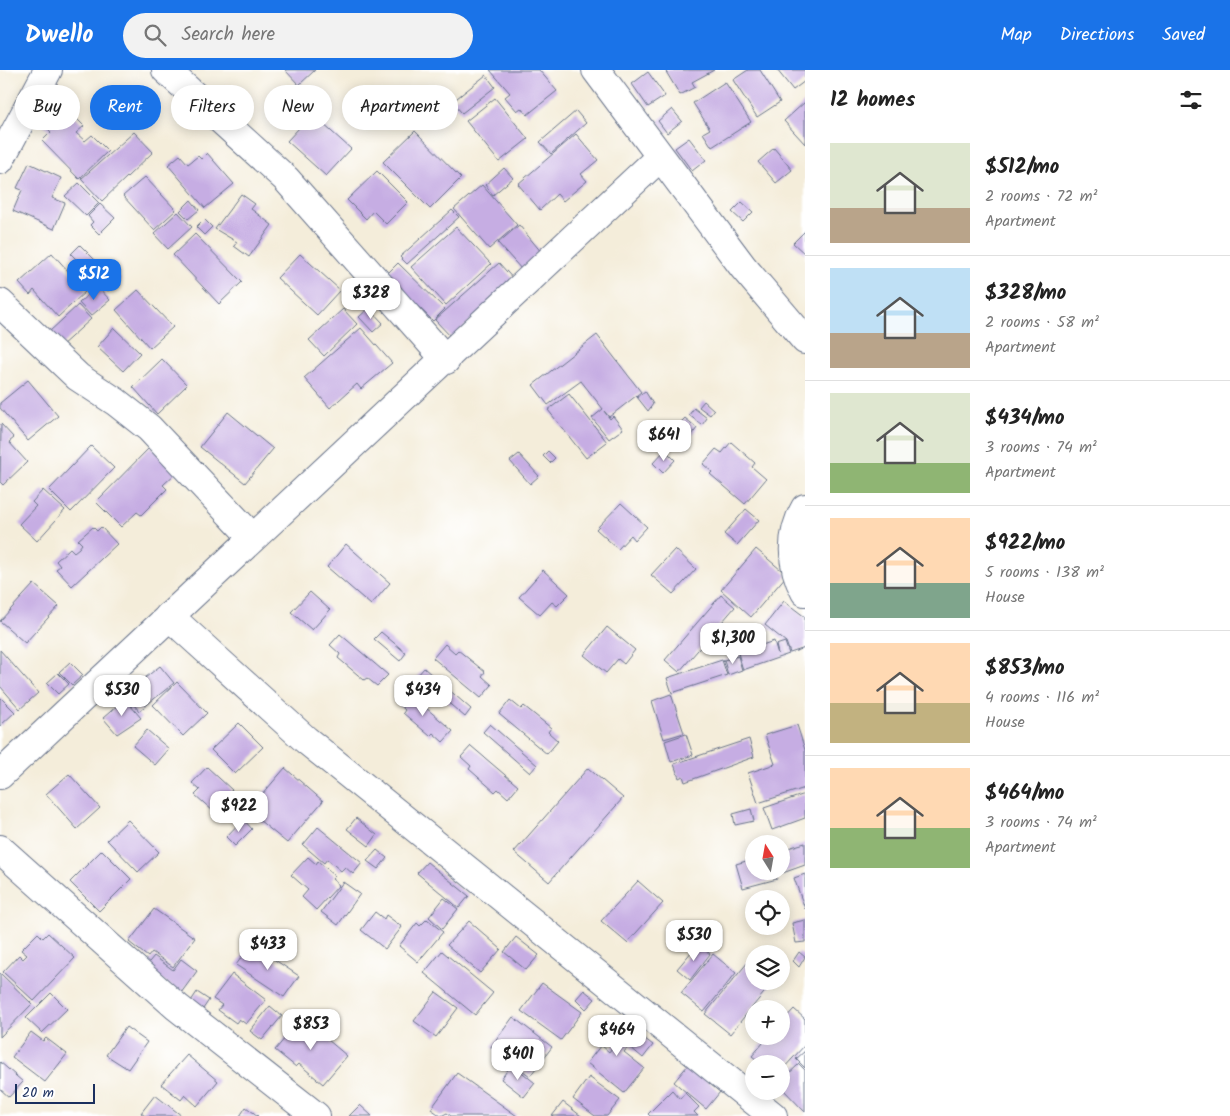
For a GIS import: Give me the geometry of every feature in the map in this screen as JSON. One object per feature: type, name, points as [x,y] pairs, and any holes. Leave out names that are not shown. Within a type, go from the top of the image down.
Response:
[{"type":"street","points":[[0,160],[48,70]]},
{"type":"street","points":[[166,70],[286,179],[446,360]]},
{"type":"street","points":[[596,70],[743,267],[805,340]]},
{"type":"street","points":[[0,775],[252,537],[446,360],[660,157]]},
{"type":"street","points":[[0,304],[78,377],[116,402],[149,428],[252,537]]},
{"type":"street","points":[[805,508],[795,530],[792,549],[796,571],[805,592]]},
{"type":"street","points":[[169,616],[327,758],[773,1116]]},
{"type":"street","points":[[0,849],[177,1007],[316,1116]]},
{"type":"building","points":[[285,70],[315,70],[299,85]]},
{"type":"building","points":[[490,70],[539,70],[557,91],[527,115],[521,108],[517,111],[505,97],[510,93]]},
{"type":"building","points":[[665,70],[714,70],[692,82],[695,87],[680,95]]},
{"type":"building","points":[[748,70],[760,70],[780,102],[757,117],[733,80]]},
{"type":"building","points":[[777,70],[805,70],[805,81],[793,90]]},
{"type":"building","points":[[648,72],[665,96],[648,107],[632,84]]},
{"type":"building","points":[[486,75],[495,87],[462,113],[458,109],[458,97]]},
{"type":"building","points":[[725,82],[751,122],[712,147],[703,133],[710,129],[693,103]]},
{"type":"building","points":[[495,98],[528,139],[499,162],[466,121]]},
{"type":"building","points":[[805,102],[805,144],[784,121]]},
{"type":"building","points":[[672,109],[682,121],[667,133],[658,121]]},
{"type":"building","points":[[576,111],[586,123],[551,154],[540,142]]},
{"type":"building","points":[[49,130],[79,130],[76,133],[85,141],[92,135],[108,151],[79,179],[42,141],[51,132]]},
{"type":"building","points":[[297,130],[330,130],[351,149],[326,176],[287,141]]},
{"type":"building","points":[[415,131],[461,178],[430,209],[383,162]]},
{"type":"building","points":[[134,132],[153,152],[102,201],[81,179]]},
{"type":"building","points":[[576,134],[598,160],[581,174],[587,181],[563,201],[557,194],[540,210],[518,184]]},
{"type":"building","points":[[689,138],[706,160],[692,171],[675,148]]},
{"type":"building","points":[[774,148],[792,170],[776,183],[758,162]]},
{"type":"building","points":[[207,153],[234,184],[205,208],[168,165],[180,155],[188,164],[198,156],[201,159]]},
{"type":"building","points":[[29,163],[61,178],[52,198],[65,203],[54,229],[13,211],[22,190],[17,188]]},
{"type":"building","points":[[504,168],[513,178],[493,195],[485,185]]},
{"type":"building","points":[[377,171],[408,202],[386,224],[373,211],[366,219],[347,200]]},
{"type":"building","points":[[145,177],[176,210],[154,230],[123,196]]},
{"type":"building","points":[[79,183],[99,203],[86,216],[65,196]]},
{"type":"building","points":[[482,185],[517,225],[489,249],[454,209]]},
{"type":"building","points":[[241,194],[255,204],[251,209],[272,225],[249,257],[234,246],[237,242],[215,229]]},
{"type":"building","points":[[191,200],[199,210],[188,219],[180,211]]},
{"type":"building","points":[[742,202],[753,212],[743,222],[732,212]]},
{"type":"building","points":[[100,204],[115,218],[99,234],[90,225],[93,222],[88,216]]},
{"type":"building","points":[[452,210],[459,217],[407,264],[400,257]]},
{"type":"building","points":[[178,212],[192,227],[168,249],[154,234]]},
{"type":"building","points":[[204,219],[212,227],[204,235],[196,227]]},
{"type":"building","points":[[519,225],[542,253],[522,270],[498,243]]},
{"type":"building","points":[[456,227],[491,264],[446,305],[411,267]]},
{"type":"building","points":[[805,231],[805,254],[793,243]]},
{"type":"building","points":[[195,234],[242,282],[219,304],[173,255]]},
{"type":"building","points":[[80,245],[104,269],[95,278],[71,254]]},
{"type":"building","points":[[52,253],[86,291],[58,317],[34,290],[30,295],[19,283]]},
{"type":"building","points":[[300,254],[340,290],[317,315],[277,278]]},
{"type":"building","points":[[398,263],[445,309],[433,321],[386,275]]},
{"type":"building","points":[[499,263],[515,281],[452,338],[435,320]]},
{"type":"building","points":[[109,267],[121,279],[108,291],[97,279]]},
{"type":"building","points":[[97,286],[110,300],[91,316],[79,303]]},
{"type":"building","points":[[138,290],[173,327],[150,348],[116,310]]},
{"type":"building","points":[[78,305],[91,319],[61,346],[49,332]]},
{"type":"building","points":[[369,308],[383,323],[373,332],[359,317]]},
{"type":"building","points":[[343,309],[357,324],[324,356],[309,340]]},
{"type":"building","points":[[114,328],[140,353],[123,371],[97,347]]},
{"type":"building","points":[[361,328],[392,363],[361,389],[357,384],[330,408],[304,378]]},
{"type":"building","points":[[597,335],[641,392],[609,417],[604,411],[610,419],[613,416],[623,429],[609,439],[592,418],[603,409],[581,381],[548,405],[533,385]]},
{"type":"building","points":[[162,359],[187,385],[157,414],[133,387]]},
{"type":"building","points":[[28,380],[58,416],[28,441],[0,408],[0,403]]},
{"type":"building","points":[[645,391],[653,404],[648,411],[637,397]]},
{"type":"building","points":[[569,394],[607,442],[586,458],[548,410]]},
{"type":"building","points":[[704,401],[714,410],[710,415],[699,407]]},
{"type":"building","points":[[694,408],[707,418],[702,425],[689,415]]},
{"type":"building","points":[[228,412],[273,449],[245,483],[200,447]]},
{"type":"building","points":[[685,418],[697,428],[692,435],[679,424]]},
{"type":"building","points":[[1,424],[14,438],[9,442],[27,462],[3,485],[0,482]]},
{"type":"building","points":[[679,424],[684,435],[678,437],[673,427]]},
{"type":"building","points":[[731,442],[755,463],[752,467],[766,479],[745,504],[710,474],[712,472],[703,464],[716,449],[722,453]]},
{"type":"building","points":[[91,446],[114,468],[71,512],[49,490]]},
{"type":"building","points":[[151,446],[177,472],[163,485],[167,489],[141,515],[137,512],[121,527],[96,502]]},
{"type":"building","points":[[665,450],[675,460],[663,473],[653,463]]},
{"type":"building","points":[[548,451],[555,458],[550,463],[543,456]]},
{"type":"building","points":[[519,454],[539,476],[530,484],[510,461]]},
{"type":"building","points":[[43,490],[65,510],[37,541],[19,524],[36,506],[32,502]]},
{"type":"building","points":[[621,503],[647,527],[635,540],[631,535],[618,549],[596,529]]},
{"type":"building","points":[[746,509],[759,520],[737,545],[724,534]]},
{"type":"building","points":[[93,527],[97,531],[101,527],[117,544],[72,586],[56,569],[60,566],[56,561],[70,548],[74,552],[79,548],[82,544],[78,540]]},
{"type":"building","points":[[346,544],[390,583],[371,605],[327,567]]},
{"type":"building","points":[[675,549],[696,569],[673,594],[651,575]]},
{"type":"building","points":[[756,549],[787,575],[751,617],[721,590]]},
{"type":"building","points":[[543,570],[569,594],[557,606],[552,602],[540,615],[519,597]]},
{"type":"building","points":[[34,584],[59,606],[25,643],[0,621]]},
{"type":"building","points":[[310,592],[330,610],[312,630],[291,612]]},
{"type":"building","points":[[721,595],[735,607],[679,672],[665,660]]},
{"type":"building","points":[[784,601],[805,617],[805,648],[790,653],[786,642],[765,625]]},
{"type":"building","points":[[607,627],[635,650],[624,664],[618,659],[606,673],[584,655]]},
{"type":"building","points":[[381,632],[406,653],[400,661],[374,639]]},
{"type":"building","points":[[340,634],[388,675],[377,686],[367,678],[364,680],[338,658],[340,654],[330,645]]},
{"type":"building","points":[[774,641],[778,654],[776,645],[785,642],[789,654],[743,670],[738,653]]},
{"type":"building","points":[[445,644],[455,653],[458,650],[485,672],[482,676],[492,685],[481,698],[433,658]]},
{"type":"building","points":[[0,650],[38,693],[20,709],[0,686]]},
{"type":"building","points":[[738,656],[742,670],[728,675],[724,660]]},
{"type":"building","points":[[722,660],[727,675],[672,693],[667,678]]},
{"type":"building","points":[[70,662],[83,675],[72,685],[59,672]]},
{"type":"building","points":[[160,666],[174,683],[139,711],[125,694]]},
{"type":"building","points":[[424,668],[471,709],[465,717],[417,676]]},
{"type":"building","points":[[58,673],[69,684],[58,694],[47,683]]},
{"type":"building","points":[[177,682],[207,713],[183,736],[153,705]]},
{"type":"building","points":[[405,690],[453,731],[443,742],[433,733],[430,736],[403,713],[405,710],[395,701]]},
{"type":"building","points":[[671,694],[684,733],[664,739],[652,701]]},
{"type":"building","points":[[0,697],[15,712],[0,726]]},
{"type":"building","points":[[125,699],[141,718],[117,734],[103,718]]},
{"type":"building","points":[[510,700],[521,709],[524,706],[551,728],[548,732],[558,741],[547,754],[499,714]]},
{"type":"building","points":[[239,723],[263,747],[235,774],[211,750]]},
{"type":"building","points":[[490,724],[537,765],[530,773],[483,732]]},
{"type":"building","points":[[797,725],[805,750],[805,788],[758,803],[748,773],[775,764],[765,735]]},
{"type":"building","points":[[147,730],[169,749],[155,765],[133,746]]},
{"type":"building","points":[[686,734],[693,755],[671,762],[665,741]]},
{"type":"building","points":[[749,739],[754,757],[685,782],[683,776],[679,778],[674,764]]},
{"type":"building","points":[[471,746],[518,786],[508,798],[498,789],[495,792],[469,769],[471,766],[461,757]]},
{"type":"building","points":[[207,767],[232,790],[213,811],[195,795],[200,790],[192,783]]},
{"type":"building","points":[[285,768],[323,801],[287,843],[248,811]]},
{"type":"building","points":[[588,768],[623,798],[549,882],[514,852]]},
{"type":"building","points":[[69,774],[100,808],[77,829],[46,794]]},
{"type":"building","points":[[805,794],[805,818],[772,830],[764,808]]},
{"type":"building","points":[[751,809],[754,821],[735,825],[733,814]]},
{"type":"building","points":[[356,818],[377,835],[369,846],[347,829]]},
{"type":"building","points":[[243,819],[252,829],[235,846],[226,837]]},
{"type":"building","points":[[128,820],[159,852],[138,872],[107,840]]},
{"type":"building","points":[[318,827],[362,863],[353,874],[345,867],[341,871],[327,859],[324,863],[303,845]]},
{"type":"building","points":[[805,843],[805,865],[790,870],[790,847]]},
{"type":"building","points":[[102,850],[131,879],[99,911],[70,882]]},
{"type":"building","points":[[377,850],[387,858],[378,869],[367,861]]},
{"type":"building","points":[[308,857],[316,864],[318,861],[335,876],[332,879],[339,885],[316,910],[302,897],[308,890],[291,875]]},
{"type":"building","points":[[745,861],[745,880],[773,880],[743,888],[736,864]]},
{"type":"building","points":[[427,862],[469,896],[459,908],[417,873]]},
{"type":"building","points":[[805,874],[805,909],[794,878]]},
{"type":"building","points":[[638,881],[663,903],[627,943],[601,921]]},
{"type":"building","points":[[343,882],[360,894],[338,925],[321,912]]},
{"type":"building","points":[[444,898],[458,909],[442,929],[429,917]]},
{"type":"building","points":[[154,909],[195,938],[173,967],[152,952],[148,957],[129,942]]},
{"type":"building","points":[[375,912],[384,919],[386,915],[402,927],[385,949],[361,930]]},
{"type":"building","points":[[427,919],[443,932],[418,962],[399,946],[417,923],[420,926]]},
{"type":"building","points":[[805,920],[805,942],[796,943],[792,923]]},
{"type":"building","points":[[469,921],[501,949],[480,973],[447,945]]},
{"type":"building","points":[[38,933],[43,938],[48,933],[75,958],[34,1001],[3,972],[19,955],[23,959],[27,955],[21,950]]},
{"type":"building","points":[[516,937],[539,955],[526,970],[504,952]]},
{"type":"building","points":[[251,944],[299,976],[284,997],[236,965]]},
{"type":"building","points":[[698,944],[710,954],[690,980],[677,969]]},
{"type":"building","points":[[442,951],[493,993],[475,1015],[424,973]]},
{"type":"building","points":[[799,952],[805,957],[799,967],[793,961]]},
{"type":"building","points":[[713,954],[736,973],[704,1012],[681,993]]},
{"type":"building","points":[[154,956],[173,970],[181,959],[197,971],[181,993],[145,967]]},
{"type":"building","points":[[745,966],[745,990],[766,990],[758,1000],[745,1000],[745,1016],[730,1034],[705,1014]]},
{"type":"building","points":[[0,973],[32,1004],[0,1037]]},
{"type":"building","points":[[232,974],[266,1000],[246,1024],[239,1019],[236,1023],[218,1010],[222,1005],[213,999]]},
{"type":"building","points":[[542,983],[582,1012],[561,1040],[521,1011]]},
{"type":"building","points":[[584,990],[595,999],[586,1009],[576,999]]},
{"type":"building","points":[[197,992],[209,1000],[203,1009],[191,1001]]},
{"type":"building","points":[[436,992],[458,1008],[436,1037],[414,1021]]},
{"type":"building","points":[[51,993],[67,1009],[42,1033],[26,1018]]},
{"type":"building","points":[[270,1006],[282,1016],[262,1040],[250,1031]]},
{"type":"building","points":[[794,1009],[805,1019],[805,1045],[790,1061],[790,1055],[753,1055],[761,1045],[790,1045],[790,1013]]},
{"type":"building","points":[[513,1017],[552,1047],[530,1076],[491,1047]]},
{"type":"building","points":[[302,1018],[347,1056],[323,1084],[299,1064],[296,1067],[275,1050]]},
{"type":"building","points":[[614,1018],[637,1036],[624,1052],[644,1068],[624,1093],[587,1063],[601,1045],[609,1052],[615,1044],[601,1033]]},
{"type":"building","points":[[126,1027],[147,1042],[128,1069],[106,1055]]},
{"type":"building","points":[[31,1032],[43,1041],[46,1038],[67,1054],[45,1082],[12,1057]]},
{"type":"building","points":[[640,1035],[653,1045],[643,1058],[630,1047]]},
{"type":"building","points":[[805,1051],[805,1068],[796,1059]]},
{"type":"building","points":[[187,1055],[218,1081],[197,1106],[185,1095],[181,1100],[161,1084]]},
{"type":"building","points":[[0,1062],[23,1082],[9,1097],[0,1089]]},
{"type":"building","points":[[512,1064],[535,1083],[524,1097],[501,1079]]},
{"type":"building","points":[[799,1064],[805,1070],[805,1112],[790,1096],[790,1072]]},
{"type":"building","points":[[688,1065],[720,1092],[706,1109],[674,1082]]},
{"type":"building","points":[[457,1073],[517,1116],[451,1116],[447,1113],[441,1116],[431,1109]]},
{"type":"building","points":[[589,1077],[620,1100],[607,1116],[595,1116],[573,1099]]},
{"type":"building","points":[[672,1090],[680,1099],[685,1093],[699,1107],[694,1112],[698,1116],[650,1116],[648,1114]]},
{"type":"building","points":[[155,1095],[182,1116],[145,1116],[141,1113]]},
{"type":"building","points":[[563,1102],[581,1116],[552,1116]]},
{"type":"building","points":[[360,1105],[372,1116],[349,1116]]},
{"type":"building","points":[[246,1107],[258,1116],[240,1116]]}]
